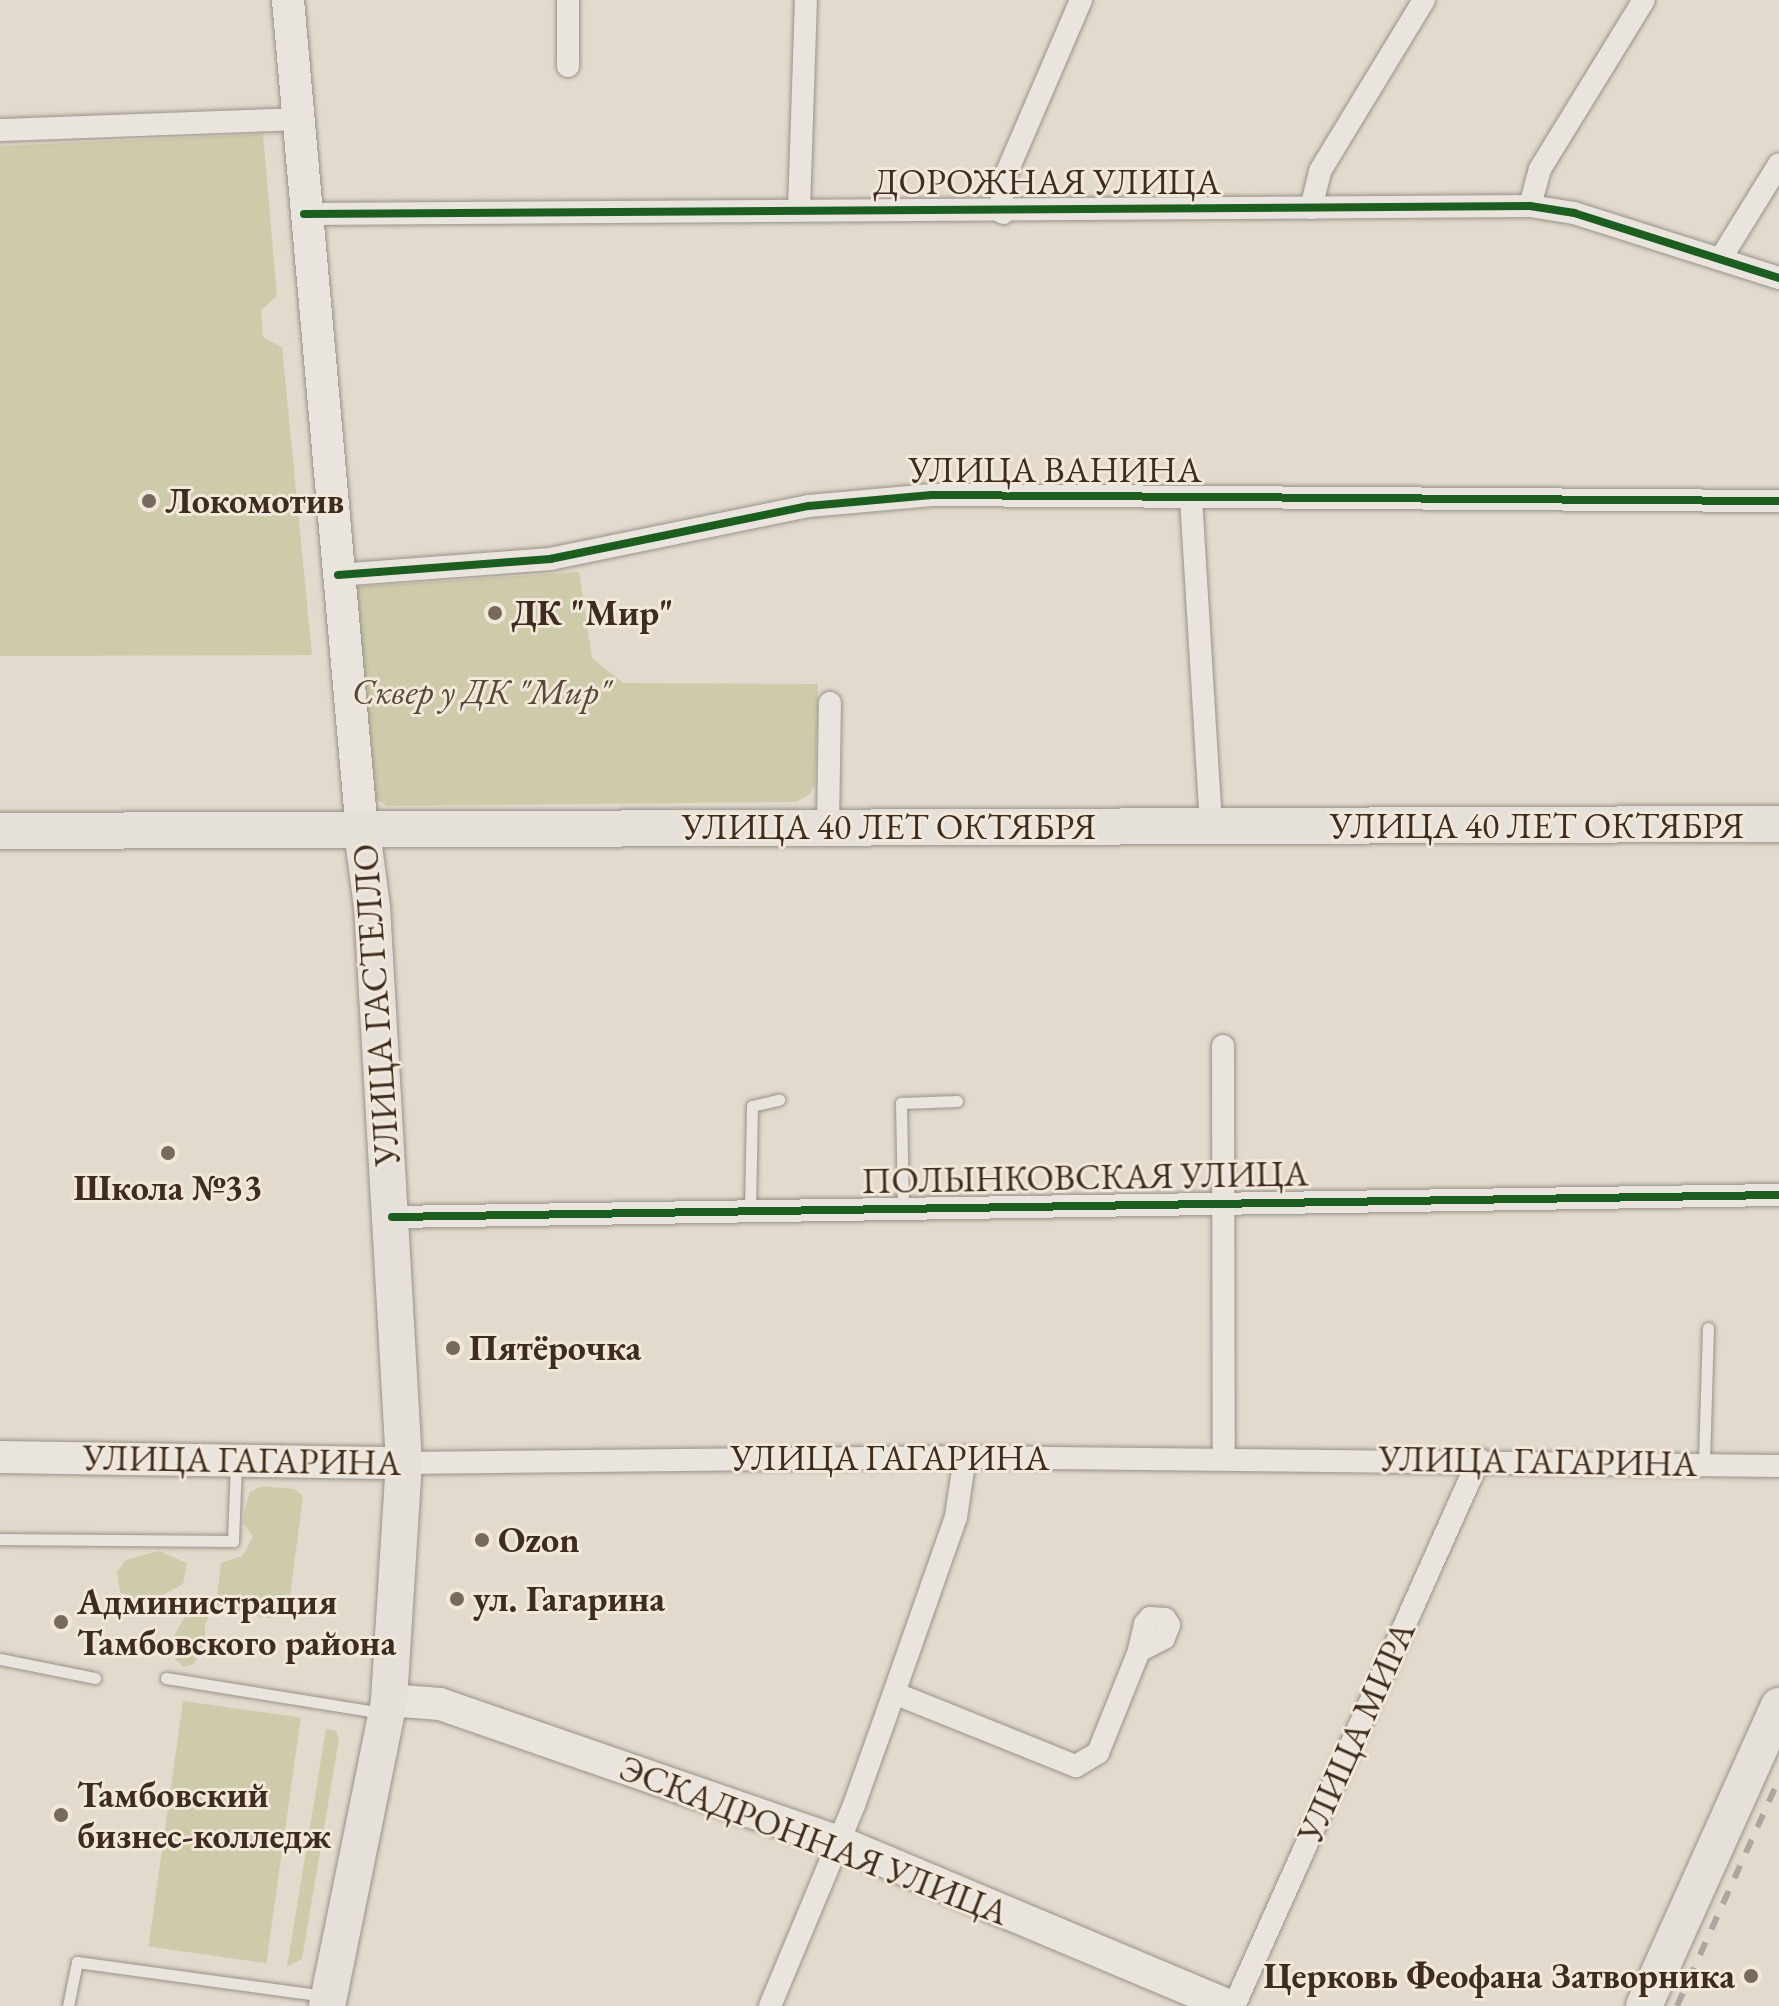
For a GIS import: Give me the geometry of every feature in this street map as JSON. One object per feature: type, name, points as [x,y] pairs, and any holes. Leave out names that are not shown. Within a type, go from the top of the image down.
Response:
[{"type":"main road","name":"УЛИЦА 40 ЛЕТ ОКТЯБРЯ","points":[[0,831],[362,831],[828,825],[1211,828],[1779,824]]},
{"type":"main road","name":"УЛИЦА ГАСТЕЛЛО","points":[[328,2001],[388,1707],[404,1463],[372,907],[362,831]]},
{"type":"main road","points":[[1644,2006],[1779,1706]]},
{"type":"street","name":"УЛИЦА ГАСТЕЛЛО","points":[[288,0],[304,214],[362,831]]},
{"type":"street","points":[[568,0],[568,66]]},
{"type":"street","points":[[799,209],[806,0]]},
{"type":"street","points":[[1003,213],[1001,186],[1081,0]]},
{"type":"street","points":[[1311,208],[1320,171],[1424,0]]},
{"type":"street","points":[[1530,206],[1540,169],[1644,0]]},
{"type":"street","points":[[0,130],[297,119]]},
{"type":"street","points":[[1721,258],[1779,164]]},
{"type":"street","name":"ДОРОЖНАЯ УЛИЦА","points":[[304,214],[799,209],[1003,213],[1530,206],[1574,213],[1779,278]]},
{"type":"street","name":"УЛИЦА ВАНИНА","points":[[338,575],[550,559],[809,506],[932,495],[1779,501]]},
{"type":"street","points":[[1191,498],[1211,828]]},
{"type":"street","points":[[828,825],[830,703]]},
{"type":"street","points":[[1223,1046],[1224,1458]]},
{"type":"street","name":"ПОЛЫНКОВСКАЯ УЛИЦА","points":[[392,1217],[1779,1195]]},
{"type":"street","name":"УЛИЦА ГАГАРИНА","points":[[0,1457],[404,1463],[965,1457],[1479,1459],[1779,1466]]},
{"type":"street","points":[[770,2006],[839,1842],[894,1693],[956,1517],[965,1457]]},
{"type":"street","name":"УЛИЦА МИРА","points":[[1232,2006],[1479,1459]]},
{"type":"street","points":[[894,1693],[1076,1766],[1098,1753],[1139,1651]]},
{"type":"street","name":"ЭСКАДРОННАЯ УЛИЦА","points":[[388,1707],[440,1704],[839,1842],[1232,2006]]},
{"type":"lane","points":[[750,1210],[752,1106],[779,1100]]},
{"type":"lane","points":[[903,1207],[901,1103],[957,1101]]},
{"type":"lane","points":[[1704,1462],[1708,1328]]},
{"type":"lane","points":[[0,1539],[233,1541],[236,1460]]},
{"type":"lane","points":[[0,1659],[95,1678]]},
{"type":"lane","points":[[166,1678],[388,1707]]},
{"type":"lane","points":[[68,2006],[77,1962],[328,2001]]},
{"type":"green space","name":"Локомотив","points":[[263,134],[277,296],[261,310],[263,337],[282,347],[312,655],[0,656],[0,146]]},
{"type":"green space","name":"Сквер у ДК \"Мир\"","points":[[579,572],[592,658],[623,683],[818,684],[815,784],[809,795],[796,802],[387,806],[376,799],[354,587]]},
{"type":"green space","points":[[262,1486],[294,1489],[303,1496],[289,1604],[271,1618],[212,1611],[205,1624],[205,1644],[194,1664],[184,1667],[174,1658],[174,1636],[184,1618],[217,1599],[221,1563],[242,1556],[253,1537],[243,1523],[245,1509],[250,1492]]},
{"type":"green space","points":[[159,1551],[187,1563],[183,1584],[147,1603],[120,1592],[117,1572],[126,1560]]},
{"type":"green space","points":[[183,1701],[301,1718],[266,1963],[148,1947]]},
{"type":"green space","points":[[326,1729],[336,1731],[339,1739],[302,1959],[287,1967]]},
{"type":"railway","points":[[1677,2006],[1779,1779]]},
{"type":"cycle path","points":[[304,214],[1530,206],[1574,213],[1779,278]]},
{"type":"cycle path","points":[[338,575],[550,559],[809,506],[932,495],[1779,501]]},
{"type":"cycle path","points":[[392,1217],[1779,1195]]},
{"type":"place","name":"Локомотив","points":[[149,501]]},
{"type":"place","name":"ДК \"Мир\"","points":[[495,613]]},
{"type":"place","name":"Школа №33","points":[[168,1153]]},
{"type":"place","name":"Пятёрочка","points":[[453,1348]]},
{"type":"place","name":"Ozon","points":[[482,1540]]},
{"type":"place","name":"ул. Гагарина","points":[[457,1599]]},
{"type":"place","name":"Администрация Тамбовского района","points":[[61,1622]]},
{"type":"place","name":"Тамбовский бизнес-колледж","points":[[61,1815]]},
{"type":"place","name":"Церковь Феофана Затворника","points":[[1751,1976]]}]
